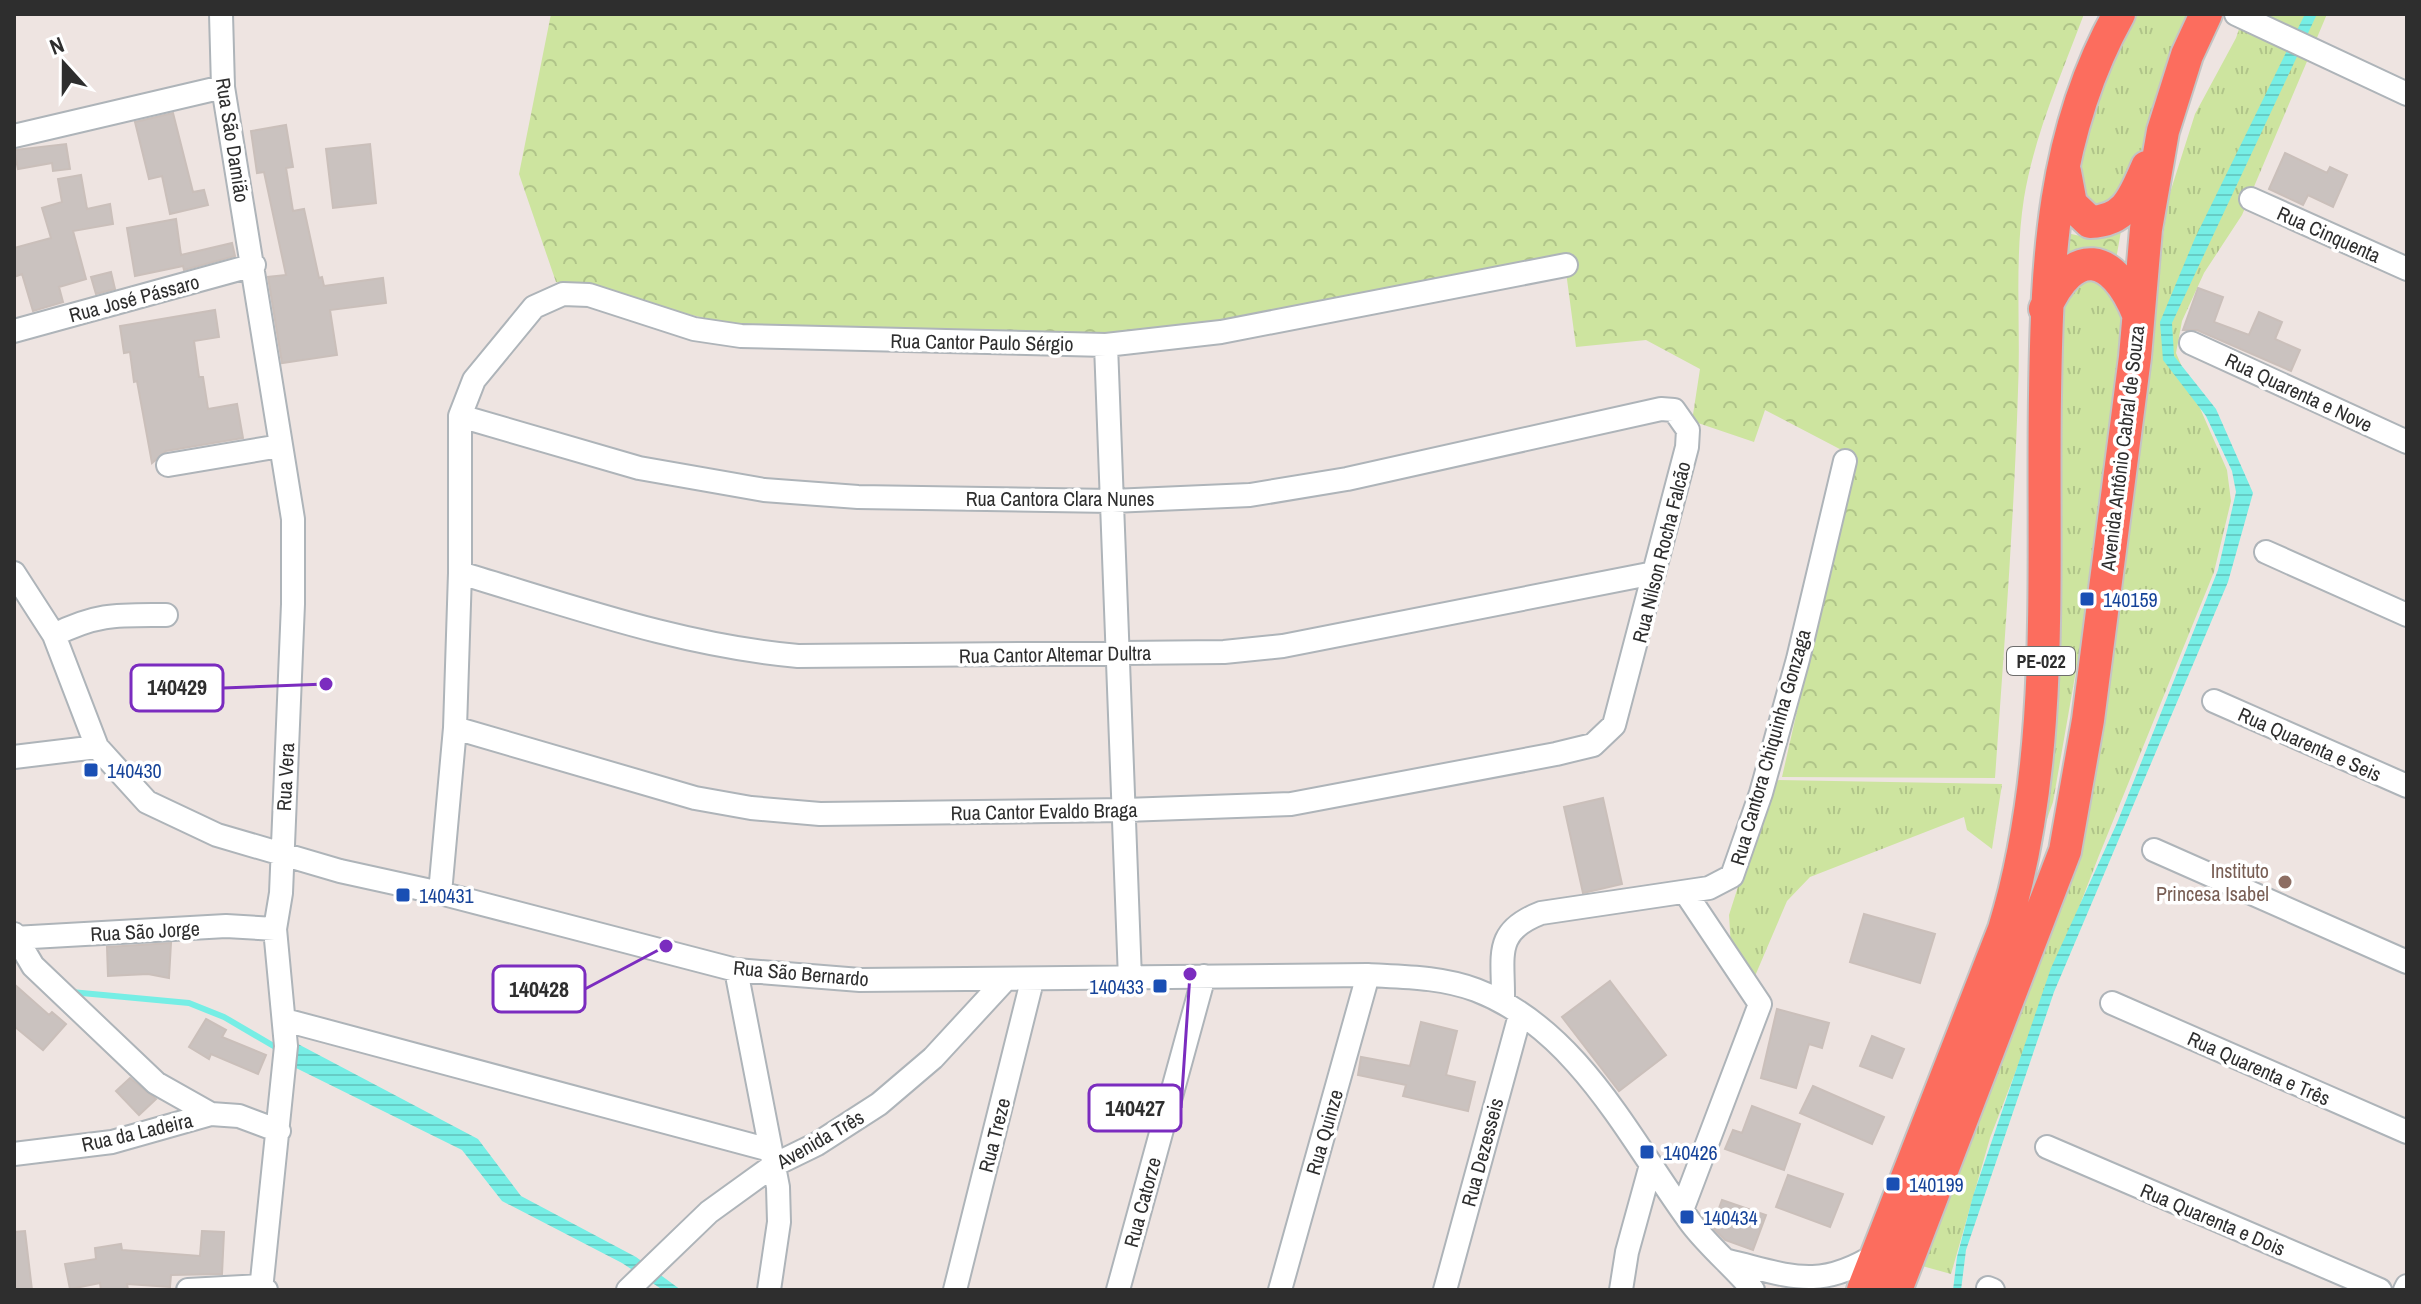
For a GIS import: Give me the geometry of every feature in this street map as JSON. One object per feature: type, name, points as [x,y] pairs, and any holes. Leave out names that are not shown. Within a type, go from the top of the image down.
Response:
[{"type":"highway","name":"PE-022","points":[[1863,1290],[2004,929],[2021,874],[2040,723],[2045,309],[2049,240],[2069,134],[2119,14]]},
{"type":"highway","name":"Avenida Antônio Cabral de Souza","points":[[1896,1290],[2065,851],[2088,720],[2146,229],[2163,131],[2187,55],[2206,14]]},
{"type":"highway","points":[[2064,160],[2071,204],[2090,222],[2104,221],[2119,215],[2131,202],[2163,131]]},
{"type":"highway","points":[[2045,309],[2062,280],[2089,265],[2101,266],[2120,278],[2138,314]]},
{"type":"street","name":"Rua São Damião","points":[[221,14],[223,87],[254,265]]},
{"type":"street","points":[[2236,14],[2407,94]]},
{"type":"street","points":[[14,136],[223,87]]},
{"type":"street","name":"Rua Cinquenta","points":[[2251,199],[2407,269]]},
{"type":"street","name":"Rua José Pássaro","points":[[14,331],[254,265]]},
{"type":"street","name":"Rua Vera","points":[[254,265],[293,519],[281,893],[275,929],[285,1020],[279,1131],[262,1289]]},
{"type":"street","name":"Rua Cantor Paulo Sérgio","points":[[460,416],[474,380],[534,307],[563,294],[589,295],[694,329],[741,336],[1106,345],[1221,332],[1566,265]]},
{"type":"street","name":"Rua Quarenta e Nove","points":[[2191,343],[2407,442]]},
{"type":"street","points":[[1106,345],[1130,979]]},
{"type":"street","name":"Rua Cantora Clara Nunes","points":[[460,416],[639,468],[764,490],[858,497],[1112,501],[1250,495],[1347,479],[1661,409]]},
{"type":"street","name":"Rua Nilson Rocha Falcão","points":[[1619,709],[1687,447],[1688,430],[1683,418],[1674,410],[1661,409]]},
{"type":"street","points":[[440,893],[455,728],[460,573],[460,416]]},
{"type":"street","points":[[168,465],[280,446]]},
{"type":"street","name":"Rua Cantora Chiquinha Gonzaga","points":[[1512,1008],[1506,937],[1518,921],[1541,913],[1685,892],[1722,883],[1737,867],[1798,659],[1845,461]]},
{"type":"street","points":[[2266,552],[2407,615]]},
{"type":"street","name":"Rua São Bernardo","points":[[14,573],[54,635],[97,747],[147,802],[217,835],[281,851],[340,871],[440,893],[736,970],[847,979],[1032,981],[1368,975],[1448,982],[1512,1008]]},
{"type":"street","name":"Rua Cantor Altemar Dultra","points":[[460,573],[656,631],[753,652],[798,656],[1224,652],[1283,646],[1654,573]]},
{"type":"street","points":[[54,635],[86,619],[108,615],[166,615]]},
{"type":"street","name":"Rua Quarenta e Seis","points":[[2214,701],[2407,786]]},
{"type":"street","name":"Rua Cantor Evaldo Braga","points":[[455,728],[695,798],[751,808],[820,814],[1125,810],[1291,804],[1556,754],[1593,745],[1606,736],[1619,709]]},
{"type":"street","points":[[14,757],[97,747]]},
{"type":"street","points":[[2154,850],[2407,962]]},
{"type":"street","points":[[1682,1210],[1760,1004],[1685,892]]},
{"type":"street","name":"Rua São Jorge","points":[[15,936],[226,926],[275,929]]},
{"type":"street","points":[[15,936],[33,966],[156,1083],[211,1114],[239,1116],[279,1131]]},
{"type":"street","points":[[736,970],[772,1158],[779,1222],[769,1290]]},
{"type":"street","name":"Rua Quinze","points":[[1280,1290],[1368,975]]},
{"type":"street","name":"Rua Catorze","points":[[1118,1290],[1204,976]]},
{"type":"street","name":"Avenida Três","points":[[629,1289],[709,1212],[772,1158],[817,1144],[879,1104],[933,1058],[1005,980]]},
{"type":"street","name":"Rua Treze","points":[[955,1290],[1032,981]]},
{"type":"street","name":"Rua Quarenta e Três","points":[[2112,1003],[2407,1132]]},
{"type":"street","points":[[1512,1008],[1578,1065],[1682,1210],[1753,1290]]},
{"type":"street","name":"Rua Dezesseis","points":[[1445,1290],[1512,1008]]},
{"type":"street","points":[[285,1020],[772,1158]]},
{"type":"street","name":"Rua da Ladeira","points":[[14,1154],[112,1142],[211,1114]]},
{"type":"street","name":"Rua Quarenta e Dois","points":[[2047,1147],[2380,1290]]},
{"type":"street","points":[[1621,1290],[1627,1252],[1651,1165]]},
{"type":"street","points":[[1728,1261],[1809,1279],[1833,1277],[1877,1254]]},
{"type":"street","points":[[188,1290],[262,1289]]},
{"type":"green space","points":[[551,14],[2084,14],[2034,151],[2021,222],[2014,488],[1995,778],[1782,777],[1855,457],[1765,410],[1754,442],[1692,421],[1700,369],[1646,340],[1576,347],[1566,272],[1104,348],[733,325],[556,282],[519,174]]},
{"type":"green space","points":[[2121,14],[2208,14],[2161,89],[2132,189],[2115,210],[2078,209],[2072,137]]},
{"type":"green space","points":[[2244,14],[2327,14],[2242,215],[2204,273],[2182,321],[2176,353],[2227,470],[2231,501],[2214,572],[2098,858],[1990,1138],[1951,1274],[1915,1264],[2071,855],[2169,196],[2195,114],[2236,38]]},
{"type":"green space","points":[[2121,231],[2114,271],[2085,255],[2061,254],[2067,233],[2089,238]]},
{"type":"green space","points":[[2080,271],[2124,294],[2131,356],[2053,802],[2033,859],[2046,322]]},
{"type":"green space","points":[[1772,780],[2002,784],[1992,849],[1967,830],[1964,817],[1810,877],[1787,901],[1752,983],[1731,947],[1729,915]]},
{"type":"water","points":[[2305,14],[2317,14],[2172,323],[2174,356],[2216,409],[2253,493],[2228,582],[2054,992],[1966,1250],[1961,1290],[1953,1290],[1957,1257],[1973,1196],[2051,968],[2117,823],[2218,570],[2236,492],[2232,471],[2206,416],[2163,360],[2160,322],[2195,238]]},
{"type":"water","points":[[298,1044],[478,1139],[521,1196],[636,1257],[681,1290],[663,1290],[622,1263],[502,1201],[462,1150],[296,1068]]},
{"type":"building","points":[[173,113],[193,192],[204,190],[208,205],[170,214],[162,176],[149,179],[135,122]]},
{"type":"building","points":[[286,125],[293,167],[286,168],[293,211],[304,209],[319,278],[322,277],[324,286],[383,278],[386,303],[330,310],[337,355],[282,363],[268,277],[286,275],[264,172],[257,173],[251,131]]},
{"type":"building","points":[[66,144],[70,169],[53,171],[52,163],[18,169],[14,150]]},
{"type":"building","points":[[370,144],[376,203],[333,208],[326,149]]},
{"type":"building","points":[[2285,153],[2327,173],[2330,167],[2347,175],[2333,207],[2308,195],[2303,205],[2269,189]]},
{"type":"building","points":[[81,175],[87,209],[110,204],[113,224],[73,231],[86,279],[59,287],[63,302],[33,311],[22,274],[14,277],[14,248],[51,238],[42,208],[62,202],[58,179]]},
{"type":"building","points":[[176,219],[181,255],[232,243],[235,256],[184,270],[183,266],[135,276],[127,228]]},
{"type":"building","points":[[111,272],[115,289],[96,294],[91,277]]},
{"type":"building","points":[[2198,288],[2223,297],[2214,322],[2249,335],[2259,312],[2282,322],[2275,339],[2300,350],[2291,371],[2197,330],[2183,330]]},
{"type":"building","points":[[215,310],[219,337],[194,341],[199,377],[203,377],[208,409],[237,404],[243,438],[166,451],[152,463],[137,381],[134,382],[130,352],[124,353],[120,326]]},
{"type":"building","points":[[1603,798],[1622,884],[1583,893],[1564,807]]},
{"type":"building","points":[[1864,914],[1935,934],[1920,983],[1850,962]]},
{"type":"building","points":[[171,943],[169,978],[148,974],[108,976],[107,947]]},
{"type":"building","points":[[1610,981],[1666,1055],[1619,1091],[1562,1017]]},
{"type":"building","points":[[14,984],[49,1015],[52,1012],[66,1024],[43,1050],[14,1026]]},
{"type":"building","points":[[1777,1009],[1829,1023],[1822,1048],[1809,1044],[1796,1088],[1761,1078]]},
{"type":"building","points":[[206,1019],[226,1030],[222,1037],[266,1055],[258,1074],[211,1054],[209,1059],[189,1047]]},
{"type":"building","points":[[1421,1022],[1457,1031],[1446,1075],[1475,1082],[1468,1111],[1403,1096],[1406,1085],[1358,1075],[1361,1057],[1410,1066]]},
{"type":"building","points":[[1872,1036],[1904,1049],[1892,1078],[1860,1066]]},
{"type":"building","points":[[130,1078],[156,1099],[139,1115],[116,1091]]},
{"type":"building","points":[[1813,1086],[1884,1117],[1872,1144],[1800,1113]]},
{"type":"building","points":[[1752,1106],[1800,1124],[1784,1170],[1725,1149],[1733,1130],[1742,1133]]},
{"type":"building","points":[[1788,1175],[1843,1194],[1830,1227],[1776,1207]]},
{"type":"building","points":[[1722,1200],[1766,1215],[1753,1250],[1725,1240],[1712,1227]]},
{"type":"building","points":[[25,1231],[32,1290],[14,1290],[14,1232]]},
{"type":"building","points":[[202,1231],[224,1232],[222,1274],[171,1275],[170,1287],[127,1284],[128,1290],[101,1290],[100,1283],[70,1289],[65,1264],[96,1259],[95,1248],[121,1244],[122,1250],[200,1256]]},
{"type":"waterway","points":[[71,992],[189,1003],[224,1017],[277,1048]]},
{"type":"place","name":"140159","points":[[2087,599]]},
{"type":"place","name":"140429","points":[[326,684]]},
{"type":"place","name":"140430","points":[[91,770]]},
{"type":"place","name":"Instituto Princesa Isabel","points":[[2285,882]]},
{"type":"place","name":"140431","points":[[403,895]]},
{"type":"place","name":"140428","points":[[666,946]]},
{"type":"place","name":"140427","points":[[1190,974]]},
{"type":"place","name":"140433","points":[[1160,986]]},
{"type":"place","name":"140426","points":[[1647,1152]]},
{"type":"place","name":"140199","points":[[1893,1184]]},
{"type":"place","name":"140434","points":[[1687,1217]]}]
